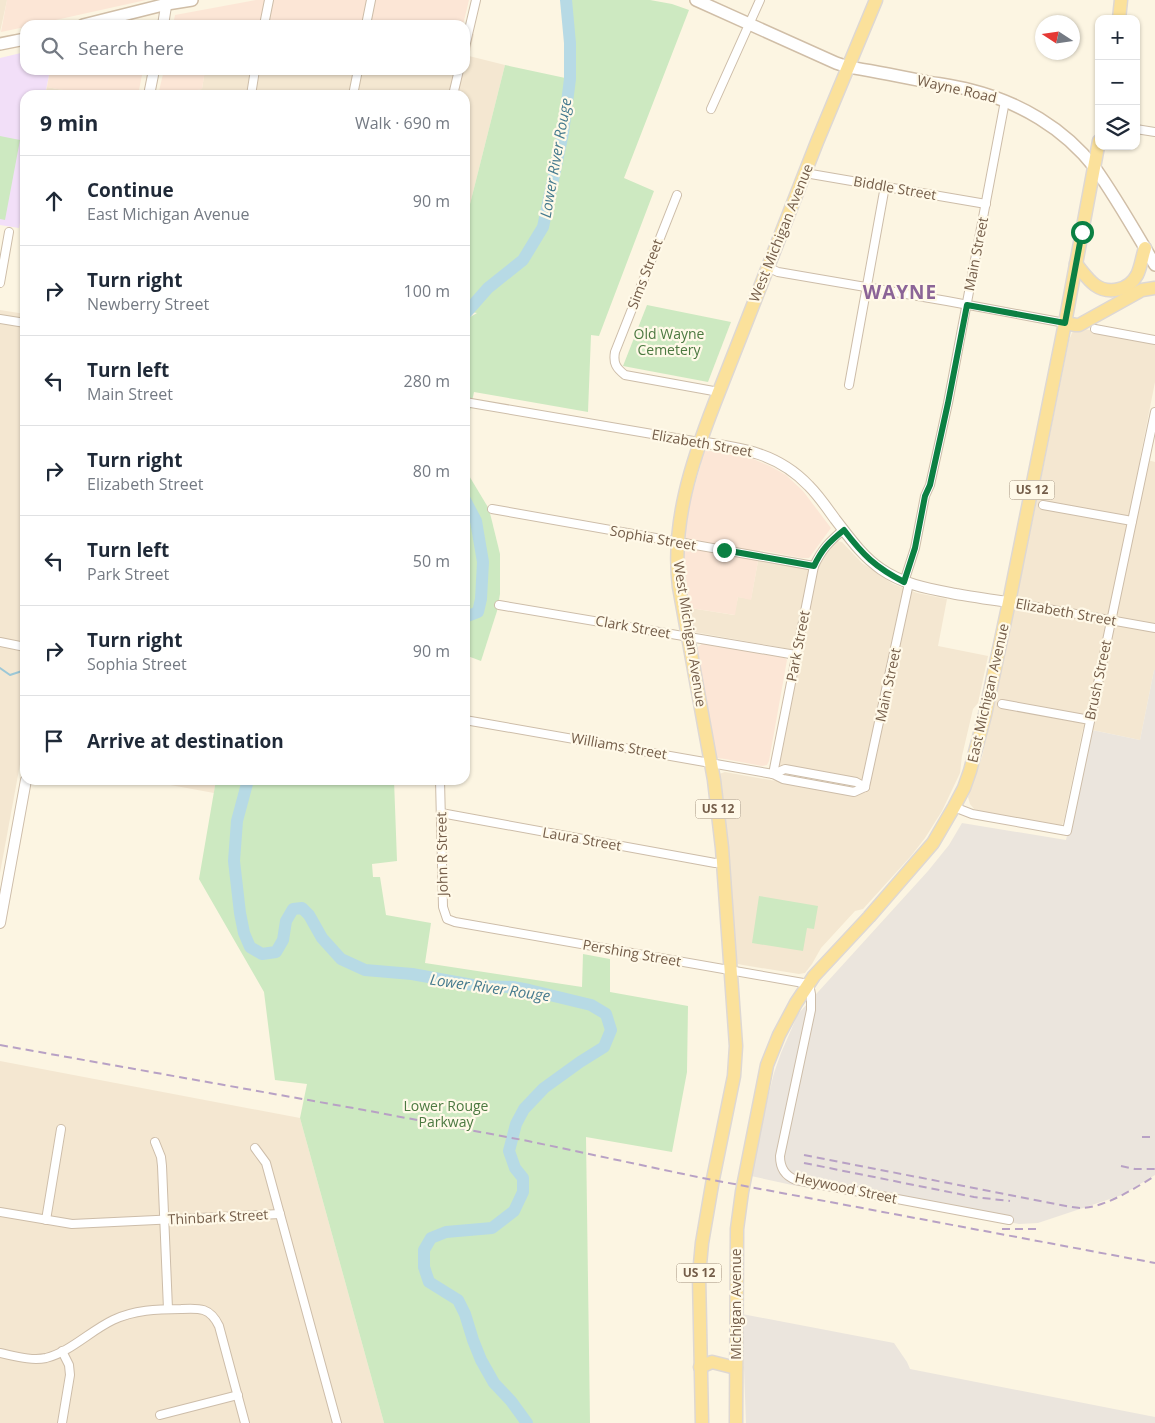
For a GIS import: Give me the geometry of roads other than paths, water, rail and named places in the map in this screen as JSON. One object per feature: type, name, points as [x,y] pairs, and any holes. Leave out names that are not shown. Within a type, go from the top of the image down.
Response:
[{"type":"main road","points":[[101,20],[167,2],[192,0]]},
{"type":"main road","name":"Wayne Road","points":[[696,0],[848,67],[971,90],[1005,101],[1033,114],[1076,147],[1094,168],[1155,266]]},
{"type":"main road","name":"West Michigan Avenue","points":[[700,1367],[700,1266],[702,1243],[734,1076],[736,1046],[724,862],[711,764],[677,571],[681,511],[699,442],[767,267],[876,0]]},
{"type":"main road","points":[[1119,15],[1121,0]]},
{"type":"main road","points":[[0,44],[20,40]]},
{"type":"main road","name":"East Michigan Avenue","points":[[744,1185],[760,1097],[768,1066],[779,1035],[796,1003],[814,976],[922,857],[940,833],[964,788],[975,755],[1009,602],[1097,150]]},
{"type":"main road","points":[[1076,264],[1091,282],[1097,286],[1108,290],[1118,290],[1128,285],[1136,277],[1144,248]]},
{"type":"main road","points":[[1065,323],[1079,325],[1142,290],[1155,288]]},
{"type":"main road","name":"Michigan Avenue","points":[[736,1423],[737,1229],[744,1185]]},
{"type":"main road","points":[[700,1367],[712,1362],[736,1368]]},
{"type":"main road","name":"US 12","points":[[700,1367],[702,1423]]},
{"type":"street","points":[[265,20],[269,0]]},
{"type":"street","points":[[367,20],[371,0]]},
{"type":"street","points":[[470,26],[476,0]]},
{"type":"street","points":[[711,109],[760,0]]},
{"type":"street","points":[[165,20],[167,2]]},
{"type":"street","points":[[150,90],[153,75]]},
{"type":"street","points":[[251,90],[254,75]]},
{"type":"street","points":[[354,90],[357,75]]},
{"type":"street","points":[[454,90],[459,75]]},
{"type":"street","name":"Main Street","points":[[865,787],[925,496],[930,485],[948,403],[1005,101]]},
{"type":"street","points":[[1140,129],[1155,132]]},
{"type":"street","name":"Biddle Street","points":[[805,173],[986,204]]},
{"type":"street","points":[[849,385],[885,186]]},
{"type":"street","name":"Sims Street","points":[[677,195],[639,289],[614,359],[616,367],[625,375],[719,392]]},
{"type":"street","points":[[0,283],[9,232]]},
{"type":"street","points":[[767,267],[778,272],[1065,323]]},
{"type":"street","points":[[0,319],[20,322]]},
{"type":"street","points":[[1095,329],[1155,340]]},
{"type":"street","name":"Elizabeth Street","points":[[470,402],[749,450],[767,456],[798,476],[809,486],[860,552],[883,570],[907,582],[924,588],[1155,628]]},
{"type":"street","name":"Brush Street","points":[[954,807],[972,814],[1067,831],[1155,412]]},
{"type":"street","points":[[1043,505],[1132,521]]},
{"type":"street","name":"Sophia Street","points":[[492,509],[814,566]]},
{"type":"street","name":"Park Street","points":[[773,774],[814,566],[827,544],[844,530]]},
{"type":"street","name":"Clark Street","points":[[499,605],[796,655]]},
{"type":"street","points":[[0,642],[20,646]]},
{"type":"street","points":[[1002,704],[1090,720]]},
{"type":"street","name":"Williams Street","points":[[470,721],[773,774],[785,769],[856,782],[865,787]]},
{"type":"street","points":[[0,923],[25,785]]},
{"type":"street","name":"John R Street","points":[[440,785],[444,912],[447,919],[455,922]]},
{"type":"street","name":"Laura Street","points":[[441,814],[707,861],[724,862]]},
{"type":"street","name":"Pershing Street","points":[[455,922],[809,984]]},
{"type":"street","name":"Heywood Street","points":[[809,984],[811,1010],[780,1156],[783,1171],[796,1180],[1009,1220]]},
{"type":"street","points":[[46,1220],[62,1129]]},
{"type":"street","points":[[155,1142],[161,1157],[168,1309]]},
{"type":"street","points":[[255,1148],[266,1163],[280,1214]]},
{"type":"street","name":"Thinbark Street","points":[[0,1212],[72,1224],[280,1214],[337,1423]]},
{"type":"street","points":[[0,1353],[38,1359],[47,1357],[62,1351],[112,1320],[141,1311],[199,1308],[212,1315],[219,1326],[245,1423]]},
{"type":"street","points":[[62,1351],[69,1365],[70,1375],[62,1423]]},
{"type":"street","points":[[160,1415],[238,1394]]},
{"type":"waterway","name":"Lower River Rouge","points":[[470,308],[488,288],[523,260],[543,227],[563,133],[570,79],[570,43],[566,0]]},
{"type":"waterway","name":"Lower River Rouge","points":[[470,510],[476,521],[483,562],[481,599],[478,612],[470,615]]},
{"type":"waterway","points":[[0,668],[10,675],[20,672]]},
{"type":"waterway","name":"Lower River Rouge","points":[[247,785],[237,821],[234,861],[240,913],[244,933],[250,947],[262,954],[276,952],[283,940],[286,921],[293,909],[302,908],[309,915],[322,938],[341,959],[365,970],[412,974],[478,986],[513,987],[591,1005],[606,1014],[611,1030],[604,1047],[544,1088],[524,1109],[516,1124],[509,1151],[515,1168],[523,1178],[523,1192],[514,1211],[492,1228],[446,1232],[431,1238],[424,1250],[424,1267],[429,1282],[458,1300],[465,1314],[481,1360],[494,1383],[511,1401],[527,1423]]},
{"type":"railway","points":[[0,1045],[364,1110],[528,1141],[702,1178],[1155,1263]]},
{"type":"railway","points":[[1142,1137],[1155,1137]]},
{"type":"railway","points":[[804,1155],[1080,1208],[1091,1207],[1110,1201],[1155,1176]]},
{"type":"railway","points":[[804,1163],[974,1197],[1010,1201]]},
{"type":"railway","points":[[1121,1166],[1135,1169],[1155,1169]]},
{"type":"railway","points":[[1002,1229],[1039,1229]]},
{"type":"district","name":"WAYNE","points":[[900,292]]},
{"type":"park label","name":"Old Wayne Cemetery","points":[[669,342]]},
{"type":"park label","name":"Lower Rouge Parkway","points":[[446,1114]]}]
